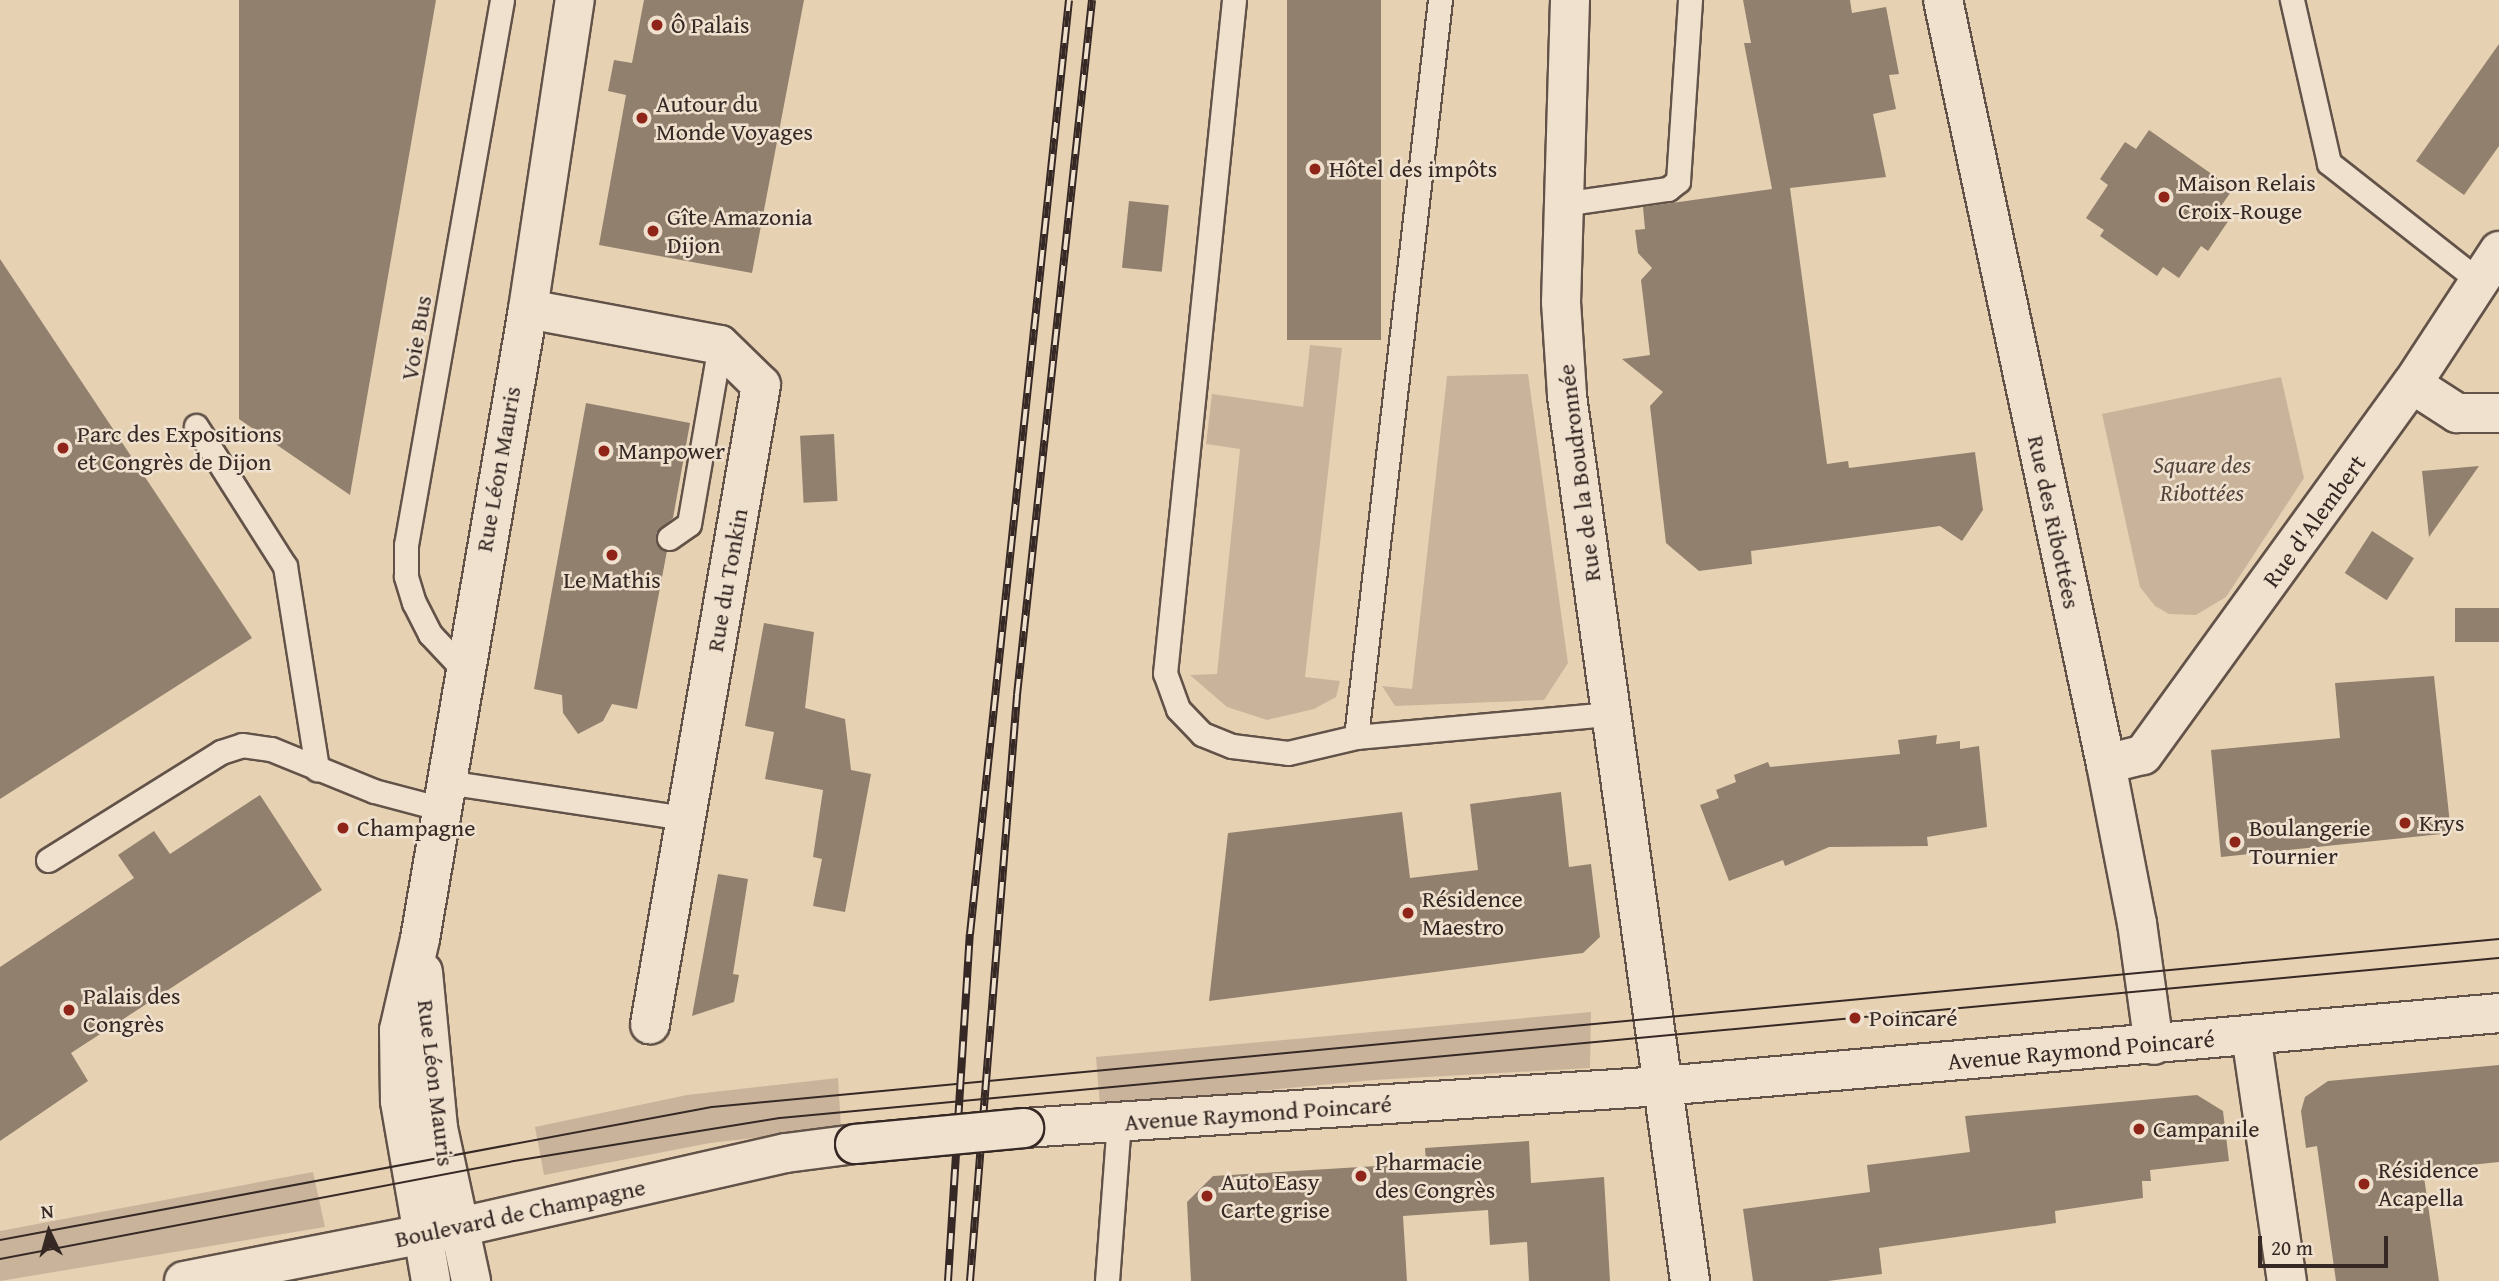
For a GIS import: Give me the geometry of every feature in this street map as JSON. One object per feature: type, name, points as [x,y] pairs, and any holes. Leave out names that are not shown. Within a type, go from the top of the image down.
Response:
[{"type":"street","name":"Rue Léon Mauris","points":[[431,1281],[397,1065],[399,1030],[420,939],[445,795],[463,669],[528,309],[575,0]]},
{"type":"street","name":"Rue de la Boudronnée","points":[[1570,0],[1563,204],[1567,396],[1662,1086]]},
{"type":"street","name":"Rue des Ribottées","points":[[1943,0],[2106,764],[2137,923],[2154,1045]]},
{"type":"street","name":"Rue d'Alembert","points":[[2106,764],[2143,755],[2412,384],[2489,266]]},
{"type":"street","points":[[528,309],[720,345]]},
{"type":"street","name":"Rue du Tonkin","points":[[650,1024],[761,385],[720,345]]},
{"type":"street","points":[[2412,384],[2457,413],[2499,413]]},
{"type":"street","name":"Rue Léon Mauris","points":[[420,939],[433,1096],[471,1281]]},
{"type":"street","name":"Avenue Raymond Poincaré","points":[[855,1144],[1024,1128],[1662,1086],[2499,1013]]},
{"type":"street","points":[[2251,1035],[2287,1281]]},
{"type":"street","points":[[1662,1086],[1690,1281]]},
{"type":"street","name":"Boulevard de Champagne","points":[[184,1281],[460,1227],[786,1153],[855,1144]]},
{"type":"lane","name":"Voie Bus","points":[[463,669],[430,634],[414,603],[406,576],[406,545],[502,0]]},
{"type":"lane","points":[[1234,0],[1166,674],[1178,709],[1202,734],[1232,746],[1288,753],[1356,737],[1610,714]]},
{"type":"lane","points":[[1356,737],[1440,0]]},
{"type":"lane","points":[[1563,204],[1668,189],[1678,181],[1690,0]]},
{"type":"lane","points":[[2292,0],[2329,163],[2489,266]]},
{"type":"lane","points":[[669,538],[689,524],[720,345]]},
{"type":"lane","points":[[196,426],[285,566],[317,769]]},
{"type":"lane","points":[[48,860],[221,752],[242,745],[271,749],[374,791],[445,795],[685,818]]},
{"type":"lane","points":[[1107,1281],[1119,1123]]},
{"type":"green space","points":[[1310,345],[1342,348],[1305,677],[1340,681],[1336,697],[1314,709],[1267,720],[1227,707],[1190,675],[1217,674],[1240,449],[1206,444],[1212,394],[1303,407]]},
{"type":"green space","points":[[1528,374],[1568,663],[1544,700],[1395,706],[1382,686],[1412,689],[1447,376]]},
{"type":"green space","name":"Square des Ribottées","points":[[2281,377],[2304,478],[2226,597],[2196,615],[2169,614],[2155,606],[2140,587],[2102,414]]},
{"type":"green space","points":[[1591,1012],[1590,1068],[1374,1080],[1100,1106],[1096,1057]]},
{"type":"green space","points":[[838,1078],[841,1128],[710,1143],[544,1175],[535,1127],[687,1095]]},
{"type":"green space","points":[[313,1172],[325,1227],[0,1281],[0,1231]]},
{"type":"building","points":[[239,0],[436,0],[350,495],[239,419]]},
{"type":"building","points":[[644,0],[804,0],[752,273],[599,245],[626,95],[608,91],[614,60],[632,63]]},
{"type":"building","name":"Hôtel des impôts","points":[[1287,0],[1381,0],[1381,340],[1287,340]]},
{"type":"building","points":[[1743,0],[1850,0],[1852,13],[1886,7],[1899,74],[1889,75],[1896,109],[1873,114],[1886,177],[1790,188],[1827,464],[1848,461],[1849,468],[1975,452],[1983,510],[1962,541],[1940,526],[1751,551],[1752,564],[1699,571],[1666,543],[1650,406],[1663,392],[1622,359],[1650,355],[1641,280],[1652,268],[1638,253],[1635,230],[1645,229],[1643,207],[1772,189],[1744,43],[1751,43]]},
{"type":"building","points":[[2499,44],[2499,146],[2464,195],[2416,161]]},
{"type":"building","name":"Maison Relais Croix-Rouge","points":[[2149,130],[2233,189],[2221,206],[2233,214],[2208,251],[2201,246],[2179,278],[2163,267],[2157,276],[2100,236],[2104,230],[2086,218],[2108,185],[2100,179],[2125,142],[2136,149]]},
{"type":"building","points":[[1129,201],[1169,205],[1162,272],[1122,268]]},
{"type":"building","name":"Parc des Expositions et Congrès de Dijon","points":[[0,259],[252,638],[0,799]]},
{"type":"building","name":"Le Mathis","points":[[586,403],[690,423],[673,518],[656,533],[657,545],[667,551],[637,709],[612,704],[603,721],[578,734],[563,713],[562,695],[534,689]]},
{"type":"building","points":[[834,434],[838,501],[804,503],[800,436]]},
{"type":"building","points":[[2479,466],[2429,537],[2422,471]]},
{"type":"building","points":[[2372,531],[2414,558],[2387,600],[2345,573]]},
{"type":"building","points":[[2455,608],[2499,608],[2499,642],[2455,642]]},
{"type":"building","points":[[764,623],[814,632],[805,708],[845,719],[851,770],[871,774],[845,912],[813,906],[822,859],[813,857],[823,790],[765,779],[774,732],[745,726]]},
{"type":"building","points":[[2434,676],[2451,833],[2221,857],[2211,750],[2340,738],[2335,683]]},
{"type":"building","points":[[1937,735],[1936,744],[1960,741],[1960,749],[1979,746],[1987,827],[1927,837],[1928,846],[1829,847],[1785,866],[1783,860],[1729,881],[1700,805],[1719,798],[1716,790],[1736,782],[1734,775],[1768,762],[1770,767],[1900,754],[1898,740]]},
{"type":"building","name":"Résidence Maestro","points":[[1561,792],[1569,867],[1591,864],[1600,937],[1583,953],[1209,1001],[1228,833],[1402,812],[1410,878],[1478,870],[1470,804]]},
{"type":"building","name":"Palais des Congrès","points":[[260,795],[322,890],[71,1053],[88,1081],[0,1141],[0,967],[134,878],[118,855],[154,831],[170,854]]},
{"type":"building","points":[[718,874],[748,879],[733,974],[739,975],[734,1002],[692,1016]]},
{"type":"building","name":"Résidence Acapella","points":[[2499,1065],[2499,1162],[2423,1170],[2439,1281],[2336,1281],[2317,1146],[2306,1148],[2301,1111],[2305,1097],[2328,1081]]},
{"type":"building","points":[[2197,1095],[2223,1111],[2229,1161],[2150,1170],[2151,1181],[2142,1181],[2143,1198],[2055,1211],[2056,1223],[1879,1248],[1882,1274],[1828,1281],[1753,1281],[1743,1209],[1870,1192],[1867,1165],[1970,1152],[1965,1116]]},
{"type":"building","points":[[1529,1141],[1531,1183],[1604,1177],[1610,1281],[1529,1281],[1527,1242],[1490,1245],[1488,1210],[1403,1216],[1407,1281],[1191,1281],[1187,1202],[1213,1176],[1426,1163],[1425,1148]]},
{"type":"tram line","points":[[0,1240],[712,1107],[2499,939]]},
{"type":"tram line","points":[[0,1259],[514,1161],[780,1118],[2499,958]]},
{"type":"railway","points":[[948,1281],[970,934],[1069,0]]},
{"type":"railway","points":[[970,1281],[1017,695],[1092,0]]},
{"type":"place","name":"Ô Palais","points":[[657,25]]},
{"type":"place","name":"Autour du Monde Voyages","points":[[642,118]]},
{"type":"place","name":"Hôtel des impôts","points":[[1315,169]]},
{"type":"place","name":"Maison Relais Croix-Rouge","points":[[2164,197]]},
{"type":"place","name":"Gîte Amazonia Dijon","points":[[653,231]]},
{"type":"place","name":"Parc des Expositions et Congrès de Dijon","points":[[63,448]]},
{"type":"place","name":"Manpower","points":[[604,451]]},
{"type":"place","name":"Le Mathis","points":[[612,555]]},
{"type":"place","name":"Krys","points":[[2405,823]]},
{"type":"place","name":"Champagne","points":[[343,828]]},
{"type":"place","name":"Boulangerie Tournier","points":[[2235,842]]},
{"type":"place","name":"Résidence Maestro","points":[[1408,913]]},
{"type":"place","name":"Palais des Congrès","points":[[69,1010]]},
{"type":"place","name":"Poincaré","points":[[1855,1018]]},
{"type":"place","name":"Campanile","points":[[2139,1129]]},
{"type":"place","name":"Pharmacie des Congrès","points":[[1361,1176]]},
{"type":"place","name":"Résidence Acapella","points":[[2364,1184]]},
{"type":"place","name":"Auto Easy Carte grise","points":[[1207,1196]]}]
